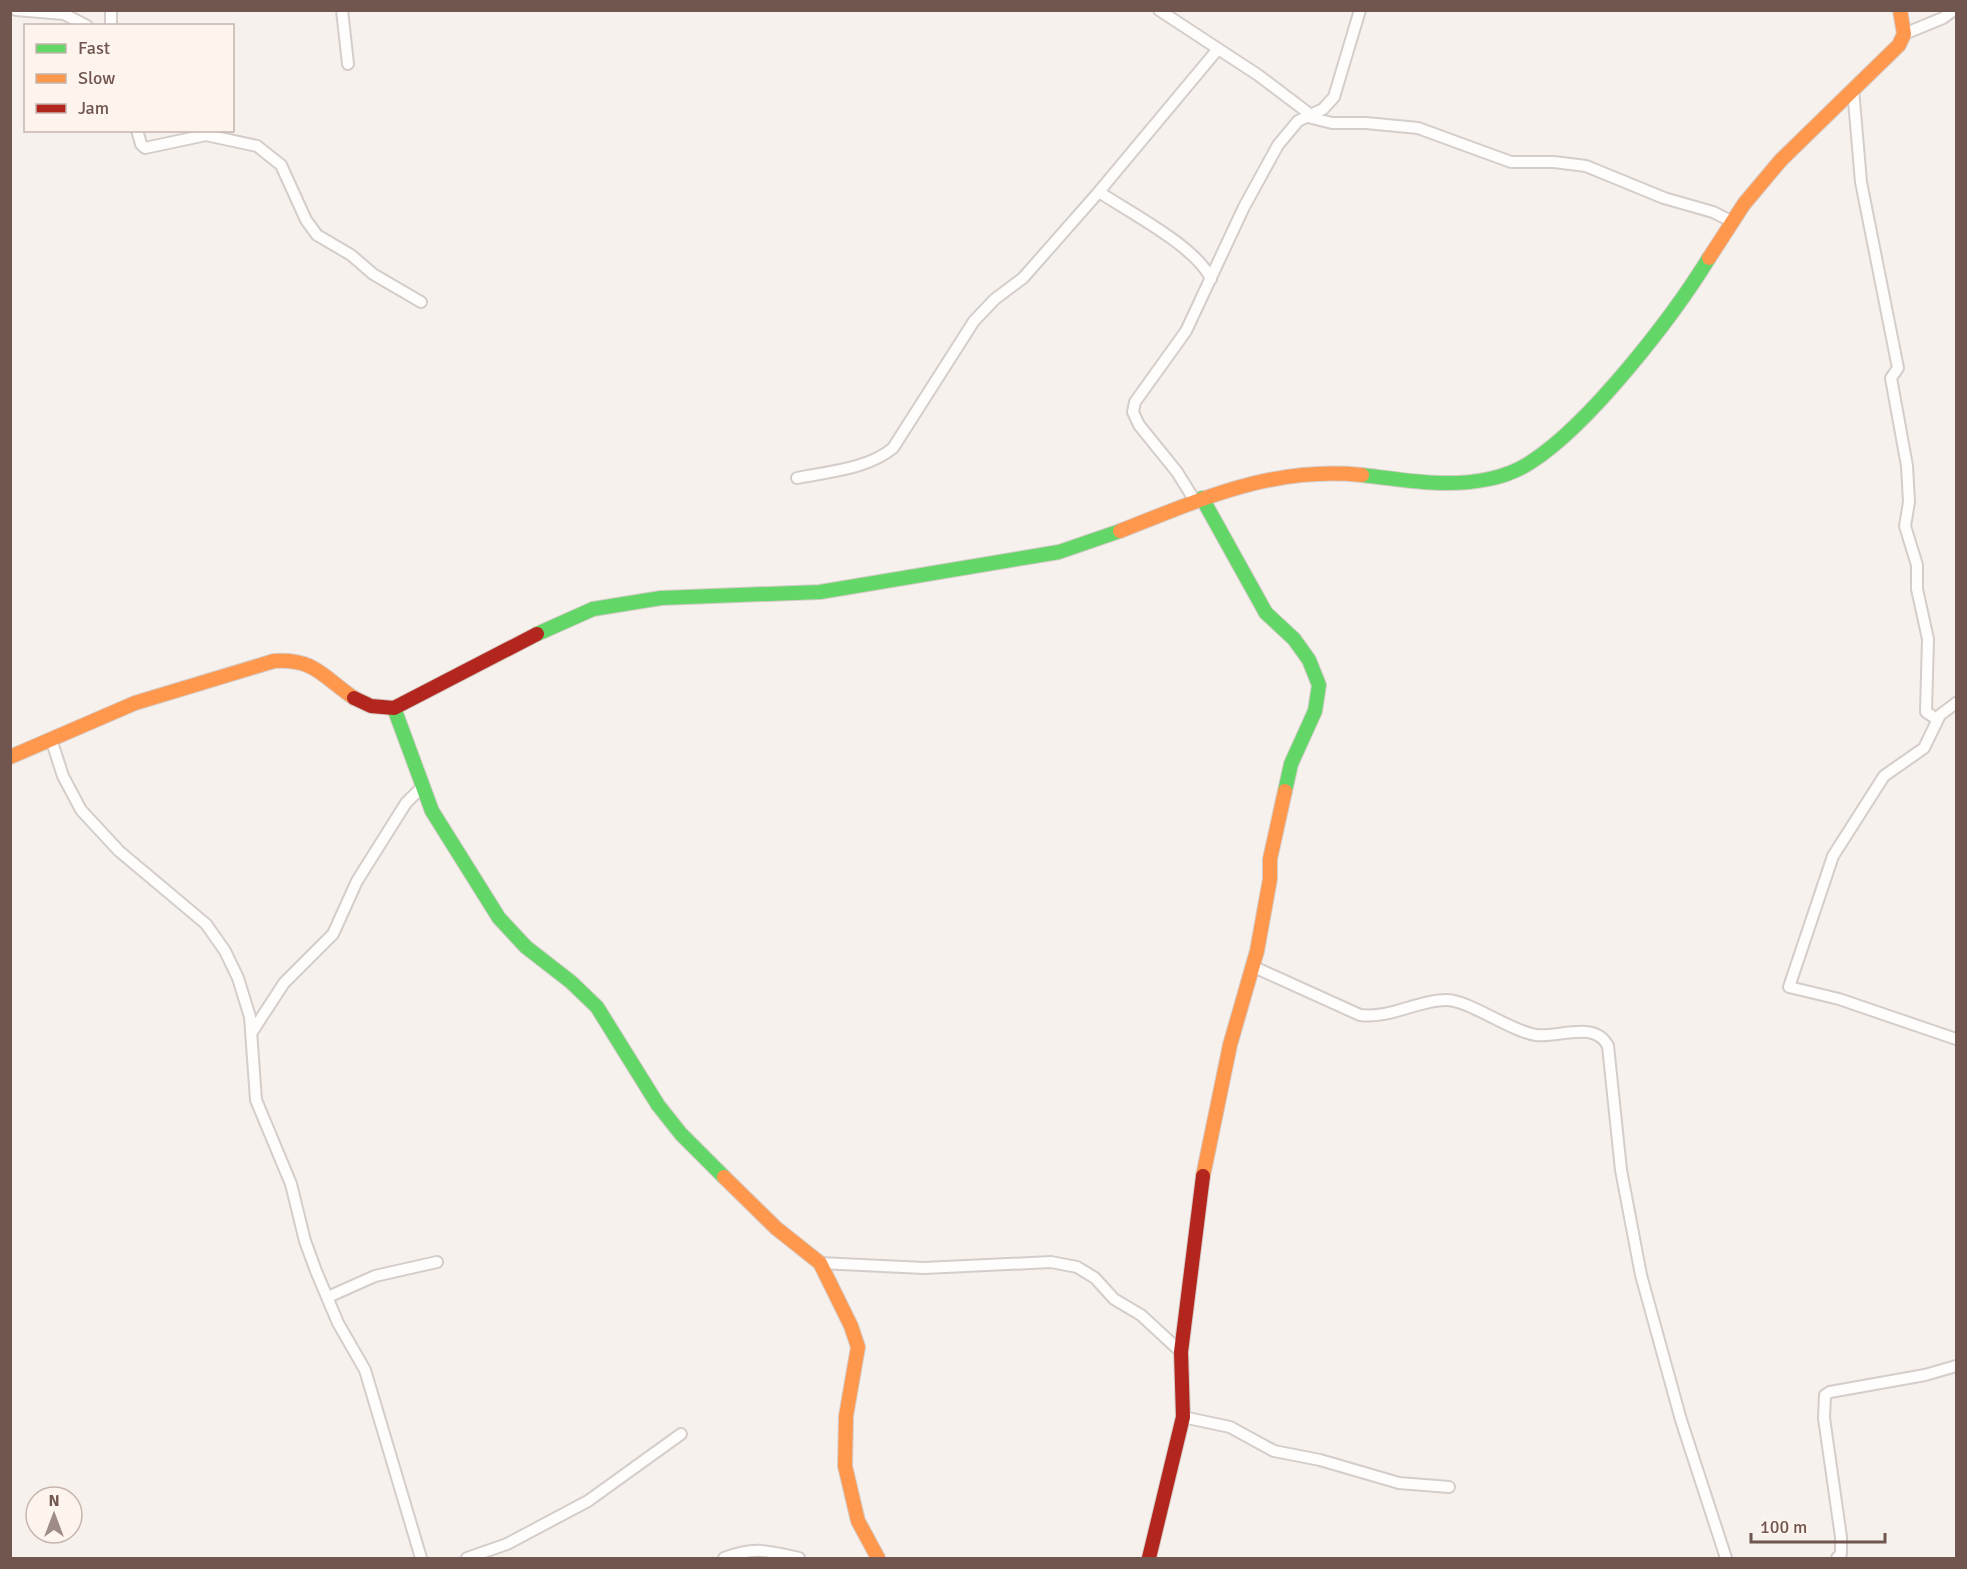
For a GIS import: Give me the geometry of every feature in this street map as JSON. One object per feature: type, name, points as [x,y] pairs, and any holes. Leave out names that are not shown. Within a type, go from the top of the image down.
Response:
[{"type":"street","points":[[16,10],[64,14],[83,24]]},
{"type":"street","points":[[342,10],[348,64]]},
{"type":"street","points":[[1159,10],[1218,49],[1310,116],[1332,123],[1366,123],[1418,128],[1511,162],[1554,162],[1586,166],[1664,198],[1713,212],[1731,221]]},
{"type":"street","points":[[1149,1558],[1183,1417],[1181,1352],[1204,1156],[1230,1045],[1254,967],[1265,913],[1270,859],[1291,764],[1315,711],[1318,685],[1301,648],[1266,613],[1230,544],[1198,499],[1139,425],[1133,407],[1141,392],[1186,331],[1244,207],[1278,145],[1292,126],[1323,109],[1334,97],[1360,10]]},
{"type":"street","points":[[1900,10],[1904,34]]},
{"type":"street","points":[[10,757],[135,703],[223,675],[285,659],[305,662],[320,669],[360,701],[371,706],[394,708],[556,624],[593,609],[661,598],[820,592],[1059,552],[1097,541],[1198,499],[1244,484],[1290,474],[1323,472],[1443,484],[1491,478],[1529,464],[1609,390],[1689,287],[1731,221],[1769,174],[1853,89],[1890,56],[1904,34],[1942,18],[1954,10]]},
{"type":"street","points":[[797,478],[838,470],[886,454],[893,448],[974,321],[995,299],[1023,278],[1099,192],[1218,49]]},
{"type":"street","points":[[1853,89],[1861,182],[1877,252],[1882,295],[1898,369],[1891,378],[1906,466],[1909,502],[1905,526],[1914,546],[1917,589],[1928,639],[1926,712],[1937,719]]},
{"type":"street","points":[[138,132],[145,148],[206,135],[245,142],[269,153],[288,176],[312,230],[351,255],[373,274],[421,302]]},
{"type":"street","points":[[1099,192],[1190,252],[1204,266],[1211,279]]},
{"type":"street","points":[[1956,703],[1937,719],[1924,748],[1889,771],[1879,783],[1833,856],[1789,987],[1839,999],[1956,1039]]},
{"type":"street","points":[[394,708],[422,787],[445,836],[510,932],[597,1007],[658,1105],[681,1134],[776,1228],[820,1263],[851,1326],[858,1347],[846,1416],[845,1466],[858,1521],[876,1558]]},
{"type":"street","points":[[51,739],[71,794],[86,816],[119,851],[192,910],[216,936],[245,993],[256,1100],[291,1184],[309,1255],[338,1323],[364,1370],[421,1558]]},
{"type":"street","points":[[250,1035],[284,983],[333,934],[357,881],[406,803],[422,787]]},
{"type":"street","points":[[1254,967],[1360,1015],[1377,1016],[1447,1000],[1534,1035],[1586,1032],[1595,1033],[1605,1040],[1608,1046],[1621,1170],[1641,1275],[1681,1420],[1726,1558]]},
{"type":"street","points":[[328,1297],[375,1276],[437,1262]]},
{"type":"street","points":[[820,1263],[924,1268],[1058,1262],[1077,1267],[1095,1278],[1114,1299],[1141,1315],[1181,1352]]},
{"type":"street","points":[[1837,1558],[1841,1554],[1841,1537],[1824,1418],[1825,1395],[1830,1392],[1925,1375],[1956,1366]]},
{"type":"street","points":[[1183,1417],[1230,1427],[1274,1451],[1320,1460],[1399,1483],[1449,1487]]},
{"type":"street","points":[[467,1558],[507,1544],[588,1501],[626,1477],[681,1434]]},
{"type":"street","points":[[724,1558],[746,1550],[758,1554],[799,1558]]},
{"type":"traffic: fast","points":[[1362,475],[1426,482],[1473,482],[1500,476],[1531,462],[1554,445],[1603,397],[1652,339],[1709,258]]},
{"type":"traffic: fast","points":[[1202,498],[1266,613],[1294,639],[1309,660],[1319,685],[1315,711],[1291,764],[1285,791]]},
{"type":"traffic: fast","points":[[537,634],[593,609],[661,598],[820,592],[1059,552],[1120,531]]},
{"type":"traffic: fast","points":[[394,708],[432,811],[499,918],[526,947],[571,982],[597,1007],[658,1105],[681,1134],[724,1177]]},
{"type":"traffic: slow","points":[[1709,258],[1744,204],[1781,160],[1899,45],[1904,34],[1900,10]]},
{"type":"traffic: slow","points":[[1120,531],[1209,497],[1268,480],[1298,475],[1362,475]]},
{"type":"traffic: slow","points":[[10,757],[135,703],[274,661],[288,661],[309,666],[354,698]]},
{"type":"traffic: slow","points":[[1203,1176],[1230,1045],[1257,951],[1270,879],[1270,859],[1285,791]]},
{"type":"traffic: slow","points":[[724,1177],[776,1228],[820,1263],[851,1326],[858,1347],[846,1416],[845,1466],[858,1521],[878,1558]]},
{"type":"traffic: jam","points":[[354,698],[371,706],[394,708],[537,634]]},
{"type":"traffic: jam","points":[[1149,1558],[1183,1417],[1181,1352],[1203,1176]]}]
